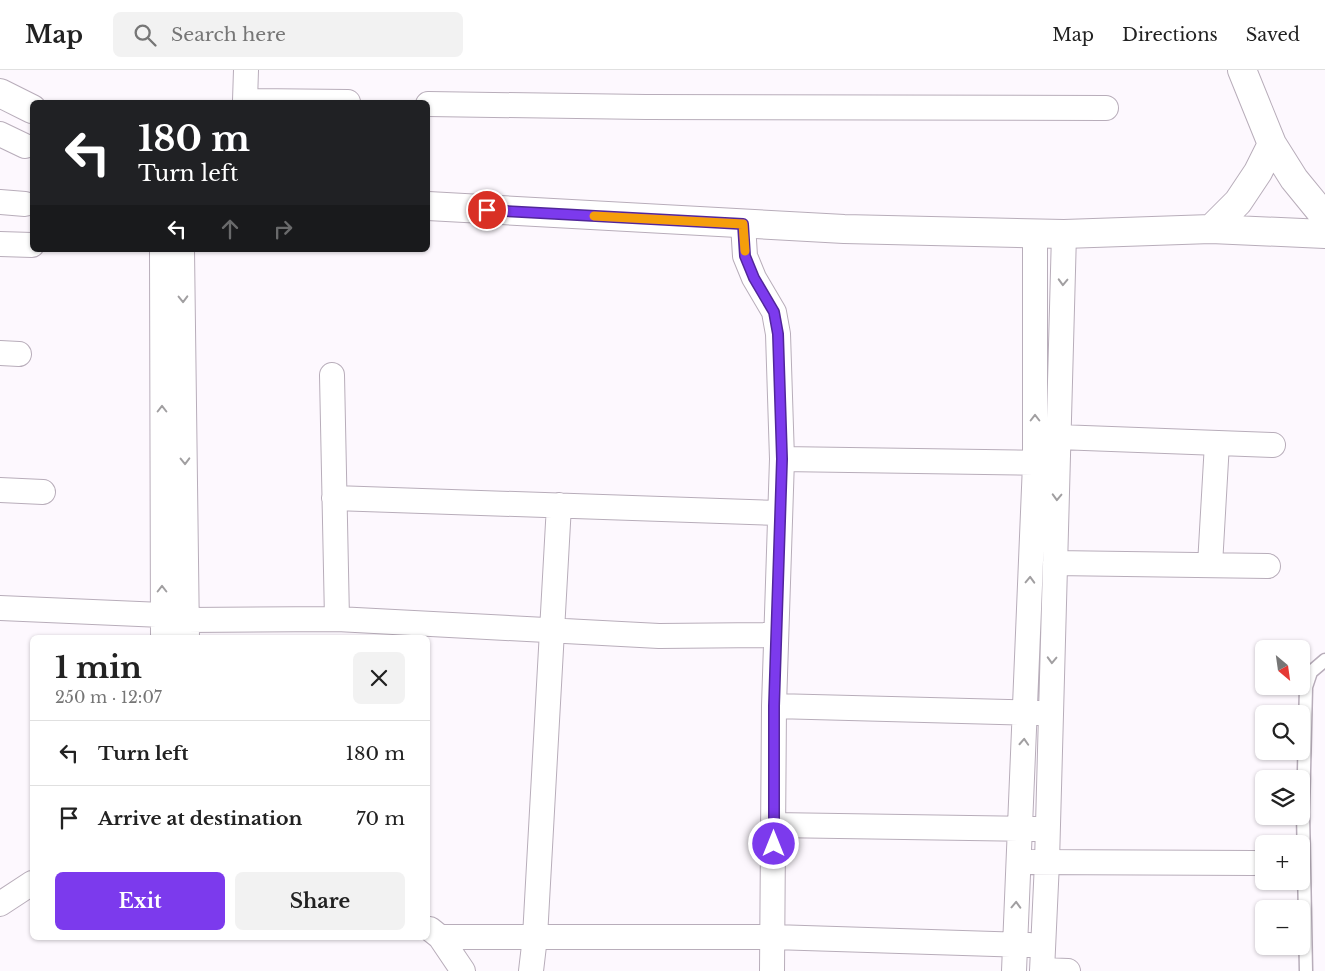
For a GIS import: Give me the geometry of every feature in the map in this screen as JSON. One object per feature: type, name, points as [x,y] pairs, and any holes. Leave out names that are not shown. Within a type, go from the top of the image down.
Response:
[{"type":"street","points":[[245,100],[246,70]]},
{"type":"street","points":[[1242,70],[1272,144],[1294,179],[1325,217]]},
{"type":"street","points":[[0,93],[30,108]]},
{"type":"street","points":[[430,104],[646,107],[1106,108]]},
{"type":"street","points":[[0,134],[25,146]]},
{"type":"street","points":[[1211,229],[1238,202],[1258,172],[1272,144]]},
{"type":"street","points":[[0,202],[25,204]]},
{"type":"street","points":[[430,206],[844,229],[1064,234],[1211,229],[1325,234]]},
{"type":"street","points":[[743,224],[745,256],[749,268],[774,312],[777,321],[782,459],[774,706],[772,971]]},
{"type":"street","points":[[1034,232],[1046,463],[1055,563],[1047,862],[1042,970],[1068,971]]},
{"type":"street","points":[[1014,971],[1025,712],[1046,463],[1058,437],[1064,234]]},
{"type":"street","points":[[0,244],[30,245]]},
{"type":"street","points":[[0,608],[163,626],[162,252]]},
{"type":"street","points":[[182,252],[187,629],[337,619],[659,636],[776,636]]},
{"type":"street","points":[[332,375],[337,619]]},
{"type":"street","points":[[1058,437],[1273,445]]},
{"type":"street","points":[[1210,565],[1217,443]]},
{"type":"street","points":[[782,459],[1046,463]]},
{"type":"street","points":[[0,490],[43,492]]},
{"type":"street","points":[[334,498],[779,513]]},
{"type":"street","points":[[531,971],[535,937],[559,505]]},
{"type":"street","points":[[1055,563],[1268,566]]},
{"type":"street","points":[[774,706],[1051,713]]},
{"type":"street","points":[[774,825],[1048,829]]},
{"type":"street","points":[[1018,862],[1254,863]]},
{"type":"street","points":[[0,904],[30,884]]},
{"type":"street","points":[[434,932],[535,937],[773,937],[1043,945]]},
{"type":"street","points":[[434,932],[463,971]]},
{"type":"lane","points":[[1306,971],[1303,812],[1306,688],[1311,672],[1325,660]]},
{"type":"slow traffic","points":[[594,216],[743,224],[745,251]]},
{"type":"route","points":[[487,210],[743,224],[745,256],[754,278],[774,312],[778,334],[782,459],[774,706],[774,844]]}]
